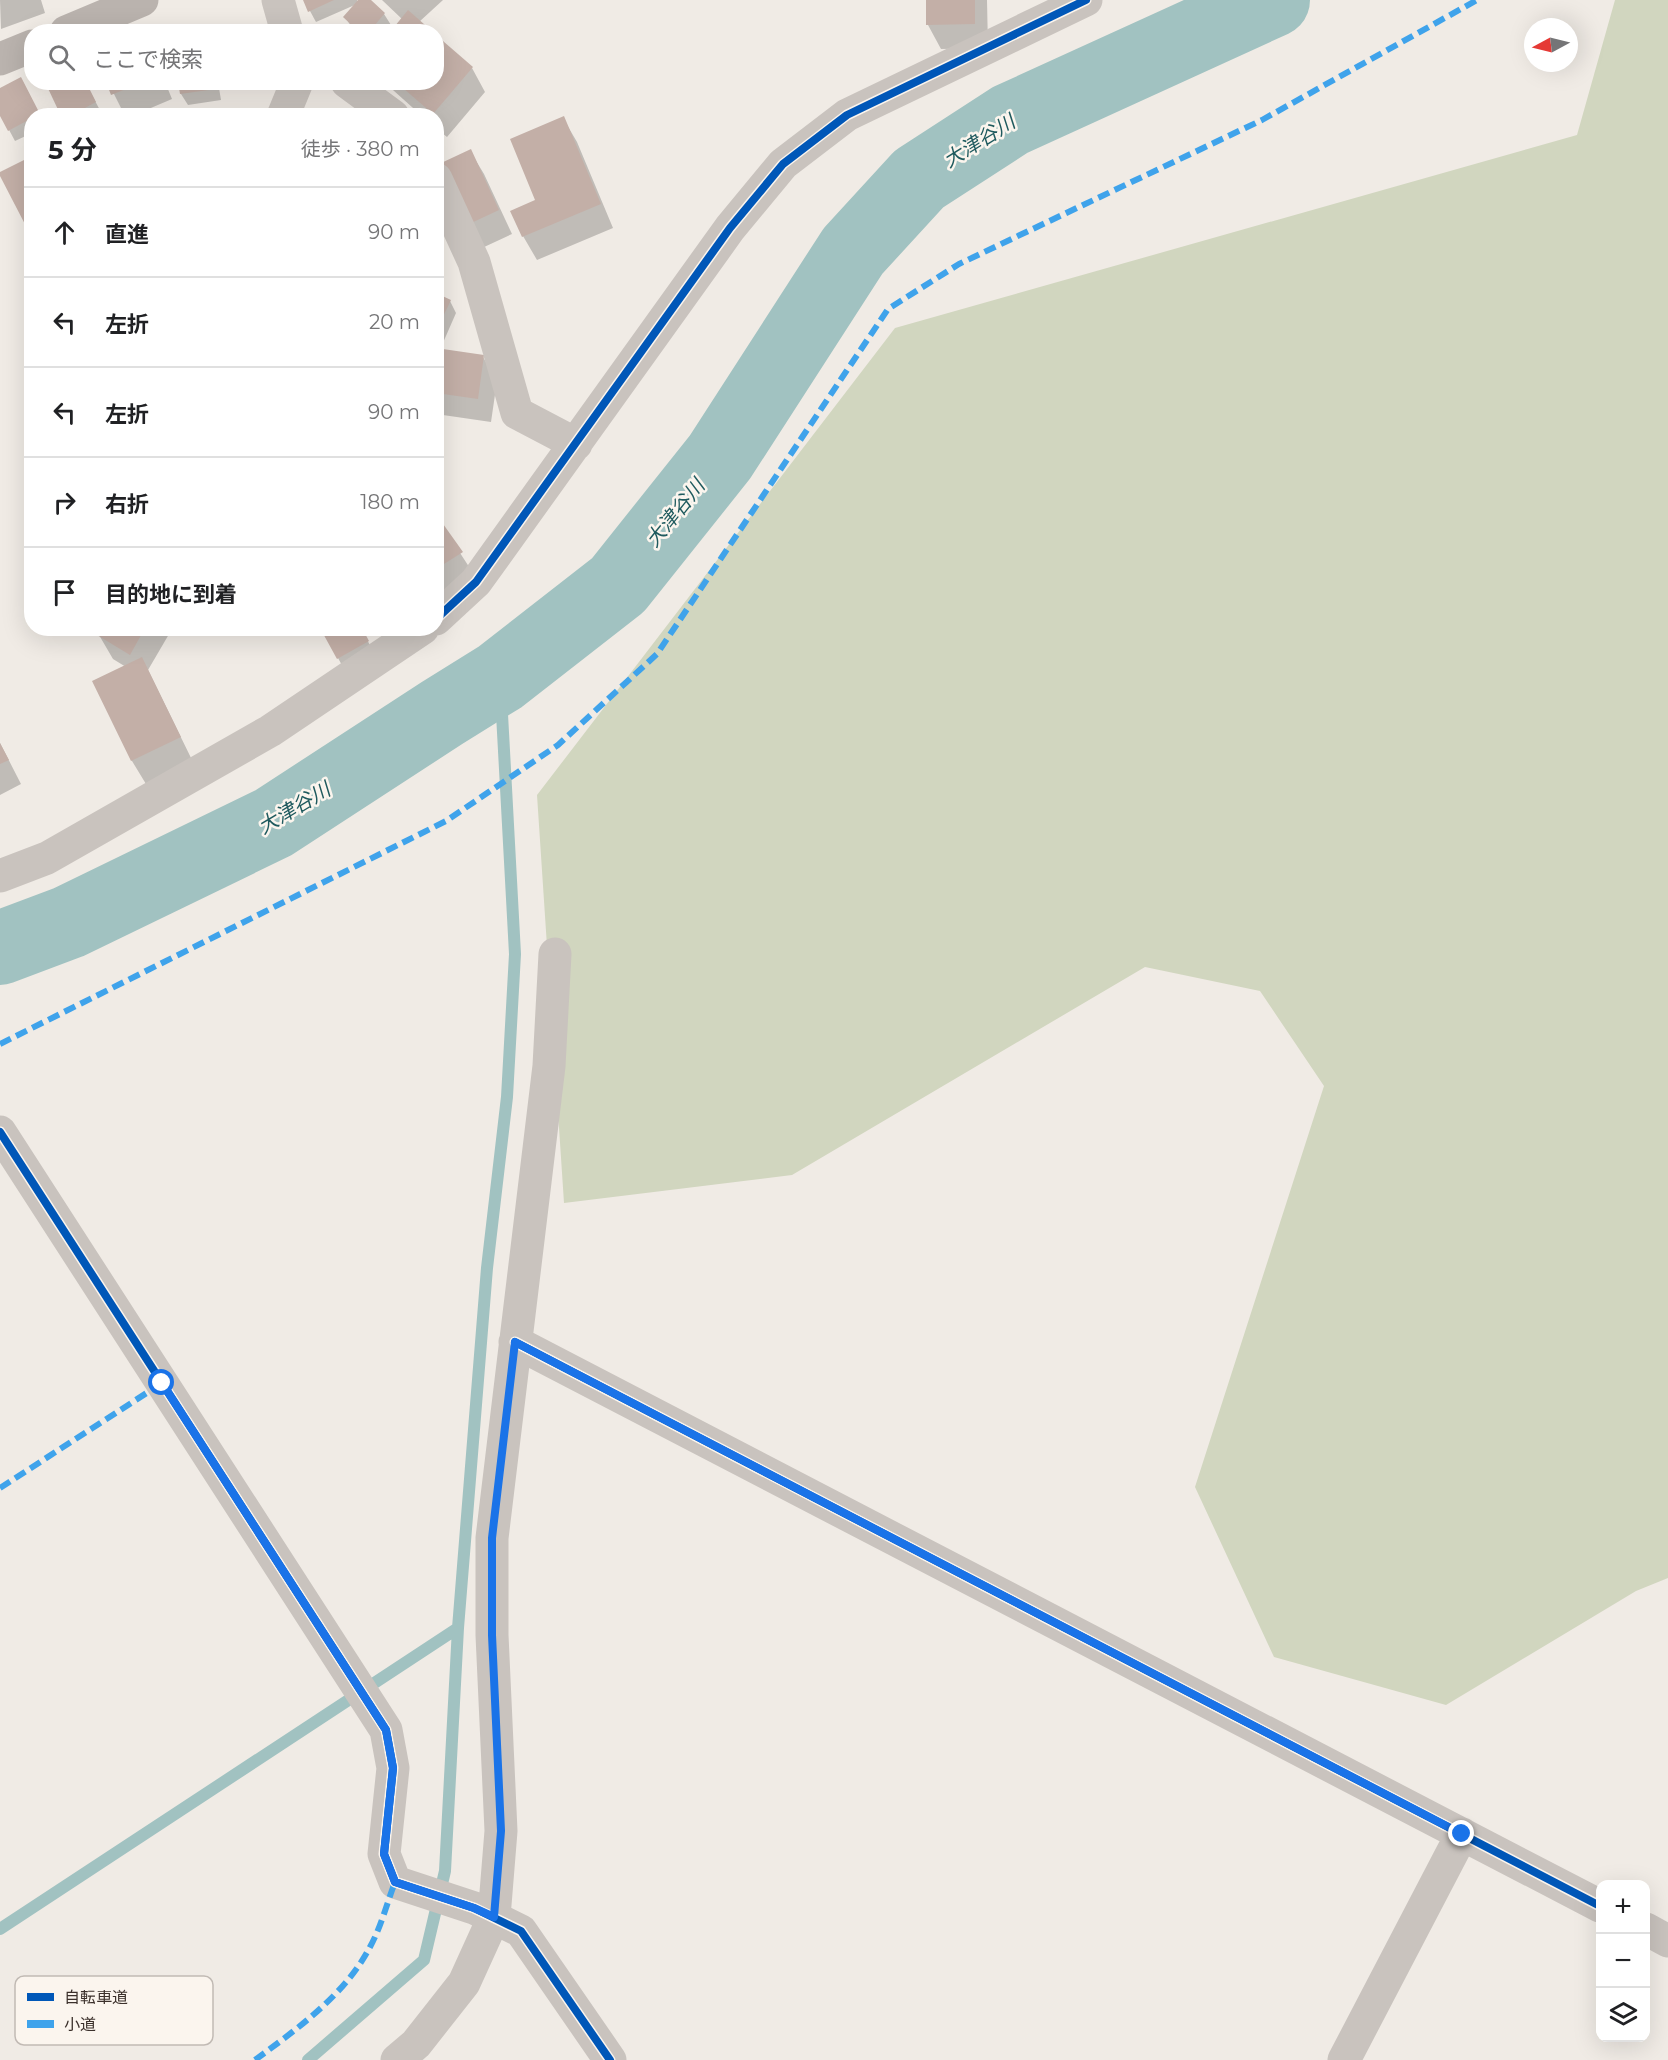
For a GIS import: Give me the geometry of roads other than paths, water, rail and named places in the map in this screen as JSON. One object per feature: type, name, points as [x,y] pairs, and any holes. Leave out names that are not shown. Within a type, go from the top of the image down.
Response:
[{"type":"main road","points":[[85,24],[142,0]]},
{"type":"main road","points":[[0,59],[24,49]]},
{"type":"street","points":[[278,0],[286,24]]},
{"type":"street","points":[[444,612],[476,582],[730,228],[783,164],[847,115],[1086,0]]},
{"type":"street","points":[[286,108],[294,90]]},
{"type":"street","points":[[358,90],[382,108]]},
{"type":"street","points":[[444,196],[474,262],[518,413],[576,444]]},
{"type":"street","points":[[0,876],[47,858],[270,731],[411,636]]},
{"type":"street","points":[[397,2060],[416,2044],[464,1983],[484,1912],[501,1831],[492,1635],[492,1538],[549,1066],[555,954]]},
{"type":"street","points":[[0,1132],[386,1730],[393,1768],[384,1854],[395,1882],[484,1912],[521,1930],[610,2060]]},
{"type":"street","points":[[515,1342],[1596,1904]]},
{"type":"street","points":[[1344,2060],[1462,1834]]},
{"type":"street","points":[[1650,1931],[1668,1941]]},
{"type":"waterway","name":"大津谷川","points":[[0,948],[69,922],[273,823],[500,677],[618,585],[720,457],[853,251],[919,179],[1010,120],[1273,0]]},
{"type":"waterway","points":[[308,2060],[424,1960],[445,1871],[458,1628],[487,1268],[507,1097],[515,954],[500,677]]},
{"type":"waterway","points":[[0,1929],[458,1628]]}]
